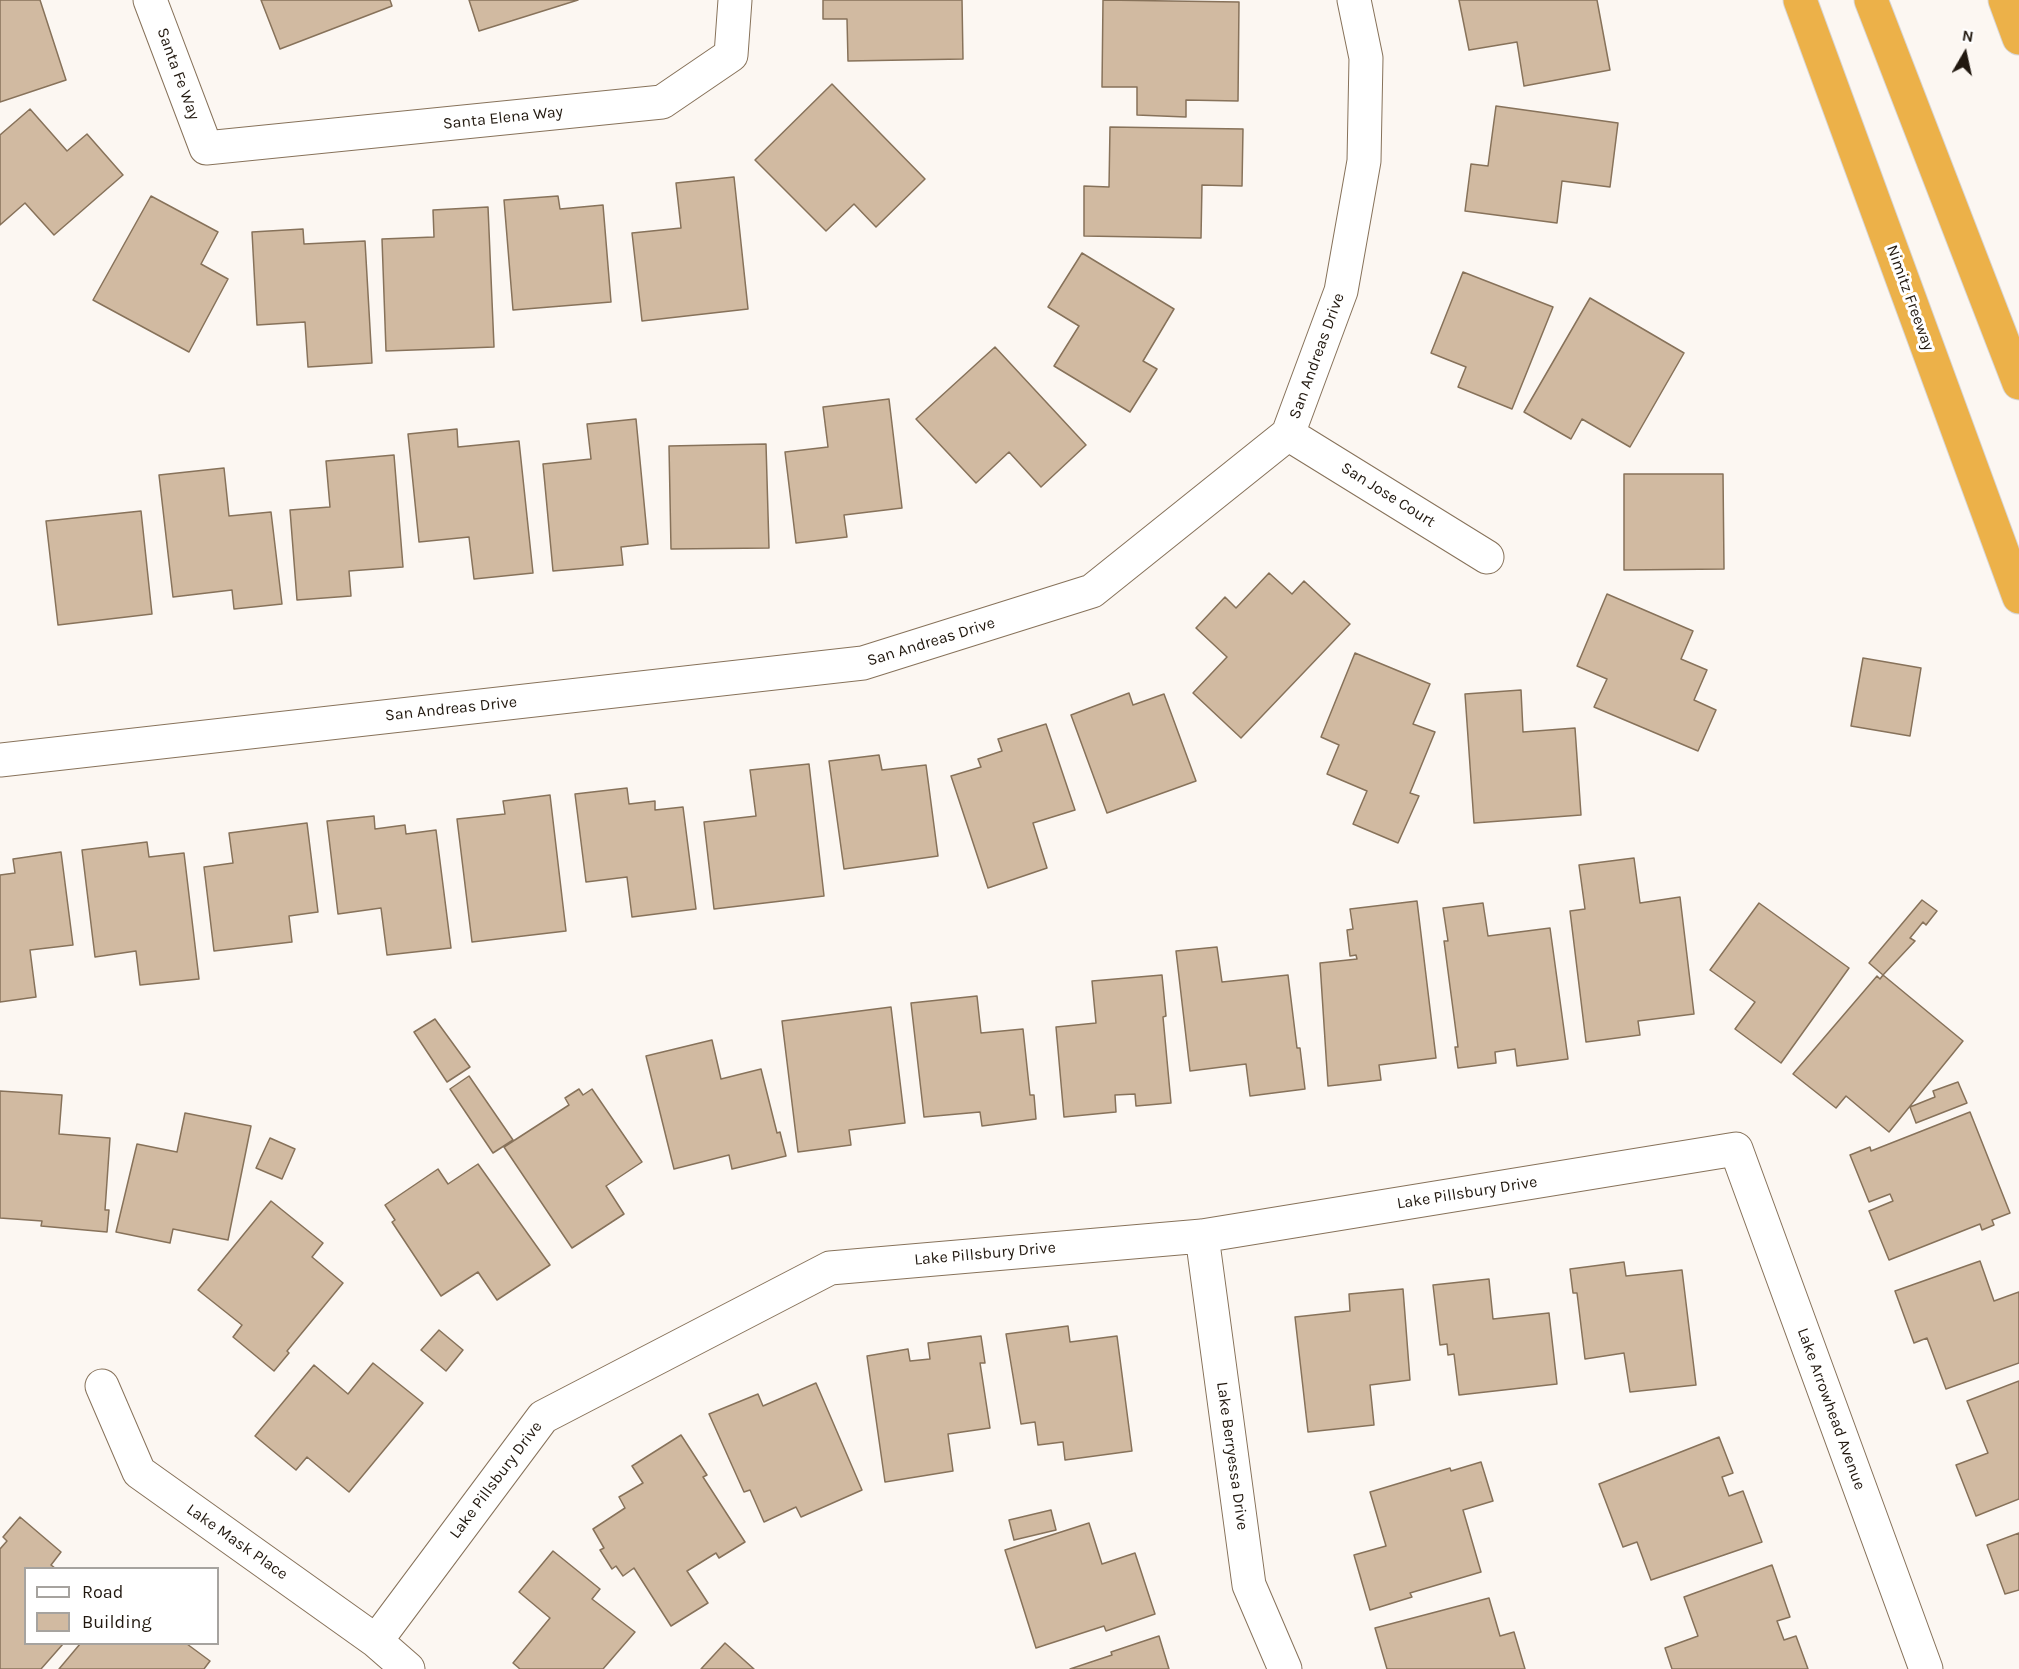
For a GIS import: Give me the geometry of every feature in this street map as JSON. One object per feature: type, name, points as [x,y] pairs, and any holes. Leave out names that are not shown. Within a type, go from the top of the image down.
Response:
[{"type":"highway","name":"Nimitz Freeway","points":[[1800,0],[2019,597]]},
{"type":"highway","points":[[1871,0],[2019,383]]},
{"type":"highway","points":[[2005,0],[2019,38]]},
{"type":"street","name":"Santa Fe Way","points":[[150,0],[206,148]]},
{"type":"street","name":"Santa Elena Way","points":[[206,148],[662,102],[731,55],[735,0]]},
{"type":"street","name":"San Andreas Drive","points":[[0,760],[863,663],[1092,591],[1288,434],[1341,291],[1364,161],[1366,58],[1354,0]]},
{"type":"street","name":"San Jose Court","points":[[1288,434],[1487,557]]},
{"type":"street","name":"Lake Pillsbury Drive","points":[[376,1641],[543,1417],[830,1268],[1202,1236],[1736,1149]]},
{"type":"street","name":"Lake Arrowhead Avenue","points":[[1736,1149],[1926,1669]]},
{"type":"street","name":"Lake Berryessa Drive","points":[[1202,1236],[1250,1586],[1285,1669]]},
{"type":"street","name":"Lake Mask Place","points":[[102,1386],[139,1473],[376,1641],[408,1669]]},
{"type":"building","points":[[0,0],[40,0],[66,80],[0,102]]},
{"type":"building","points":[[261,0],[390,0],[392,6],[280,49]]},
{"type":"building","points":[[469,0],[578,0],[479,31]]},
{"type":"building","points":[[823,0],[962,0],[963,59],[848,61],[847,19],[823,19]]},
{"type":"building","points":[[1103,0],[1239,2],[1238,101],[1186,100],[1186,117],[1137,115],[1137,87],[1102,87]]},
{"type":"building","points":[[1459,0],[1597,0],[1610,70],[1524,86],[1517,42],[1469,50]]},
{"type":"building","points":[[832,84],[925,179],[876,227],[854,204],[826,231],[755,160]]},
{"type":"building","points":[[1496,106],[1618,123],[1610,187],[1562,181],[1557,223],[1465,211],[1471,164],[1488,166]]},
{"type":"building","points":[[30,109],[67,151],[87,134],[123,175],[54,235],[25,203],[0,225],[0,135]]},
{"type":"building","points":[[1110,127],[1243,129],[1242,186],[1202,185],[1201,238],[1084,236],[1084,186],[1109,187]]},
{"type":"building","points":[[734,177],[748,309],[642,321],[632,233],[681,228],[676,183]]},
{"type":"building","points":[[151,196],[218,232],[201,264],[228,279],[189,352],[93,300]]},
{"type":"building","points":[[558,196],[560,209],[603,205],[611,302],[513,310],[504,200]]},
{"type":"building","points":[[488,207],[494,347],[386,351],[382,239],[434,237],[433,210]]},
{"type":"building","points":[[303,229],[304,244],[365,241],[372,363],[308,367],[305,322],[257,325],[252,232]]},
{"type":"building","points":[[1082,253],[1174,309],[1143,361],[1157,369],[1130,412],[1054,366],[1079,326],[1048,307]]},
{"type":"building","points":[[1463,272],[1553,307],[1512,409],[1458,387],[1466,367],[1431,353]]},
{"type":"building","points":[[1590,298],[1684,353],[1630,447],[1582,419],[1571,439],[1524,412]]},
{"type":"building","points":[[995,347],[1086,445],[1041,487],[1009,452],[976,483],[916,419]]},
{"type":"building","points":[[889,399],[902,508],[844,515],[847,537],[796,543],[785,452],[828,447],[823,407]]},
{"type":"building","points":[[636,419],[648,544],[621,547],[623,565],[553,571],[543,464],[591,459],[587,424]]},
{"type":"building","points":[[457,429],[458,447],[519,441],[533,573],[474,579],[469,537],[419,542],[408,434]]},
{"type":"building","points":[[766,444],[769,548],[671,549],[669,446]]},
{"type":"building","points":[[394,455],[403,567],[349,571],[351,596],[297,600],[290,510],[330,507],[326,461]]},
{"type":"building","points":[[224,468],[229,516],[271,512],[282,604],[234,609],[232,590],[173,597],[159,475]]},
{"type":"building","points":[[1624,474],[1723,474],[1724,569],[1624,570]]},
{"type":"building","points":[[141,511],[152,614],[58,625],[46,521]]},
{"type":"building","points":[[1269,573],[1292,594],[1304,581],[1350,624],[1241,738],[1193,693],[1227,657],[1196,628],[1225,597],[1236,608]]},
{"type":"building","points":[[1607,594],[1693,631],[1681,659],[1707,670],[1694,700],[1716,710],[1698,751],[1594,707],[1607,679],[1577,666]]},
{"type":"building","points":[[1355,653],[1430,684],[1413,724],[1435,732],[1410,793],[1419,796],[1398,843],[1353,824],[1367,791],[1327,774],[1339,745],[1321,737]]},
{"type":"building","points":[[1863,658],[1921,668],[1910,736],[1851,726]]},
{"type":"building","points":[[1521,690],[1523,732],[1575,728],[1581,815],[1474,823],[1465,694]]},
{"type":"building","points":[[1129,693],[1133,705],[1164,694],[1196,781],[1107,813],[1071,715]]},
{"type":"building","points":[[1046,724],[1075,810],[1033,823],[1047,868],[988,888],[951,776],[981,767],[978,759],[1002,751],[998,739]]},
{"type":"building","points":[[879,755],[882,770],[926,765],[938,856],[844,869],[829,761]]},
{"type":"building","points":[[809,764],[824,896],[714,909],[704,822],[756,816],[750,770]]},
{"type":"building","points":[[627,788],[629,804],[655,801],[655,810],[683,807],[696,909],[632,917],[627,877],[586,882],[575,794]]},
{"type":"building","points":[[550,795],[566,931],[472,942],[457,819],[505,814],[503,801]]},
{"type":"building","points":[[374,816],[375,829],[405,825],[406,834],[436,830],[451,948],[387,955],[381,908],[338,914],[327,821]]},
{"type":"building","points":[[307,823],[318,912],[289,916],[292,942],[214,951],[204,867],[233,863],[229,833]]},
{"type":"building","points":[[147,842],[149,857],[184,853],[199,979],[140,985],[136,951],[95,957],[82,850]]},
{"type":"building","points":[[61,852],[73,945],[30,950],[36,997],[0,1002],[0,875],[15,873],[13,859]]},
{"type":"building","points":[[1634,858],[1640,903],[1680,897],[1694,1014],[1638,1021],[1640,1035],[1586,1042],[1570,911],[1585,909],[1579,865]]},
{"type":"building","points":[[1922,900],[1937,911],[1926,925],[1923,922],[1910,938],[1915,941],[1883,975],[1869,963]]},
{"type":"building","points":[[1417,901],[1436,1058],[1379,1065],[1381,1080],[1328,1086],[1320,963],[1357,959],[1356,955],[1350,956],[1347,930],[1353,929],[1350,909]]},
{"type":"building","points":[[1483,903],[1488,936],[1550,928],[1568,1059],[1517,1066],[1515,1049],[1495,1052],[1496,1063],[1458,1068],[1455,1047],[1458,1047],[1444,941],[1448,941],[1443,908]]},
{"type":"building","points":[[1759,903],[1849,968],[1781,1063],[1735,1029],[1755,1002],[1710,970]]},
{"type":"building","points":[[1217,947],[1222,982],[1288,975],[1297,1048],[1300,1048],[1305,1089],[1250,1096],[1246,1064],[1190,1071],[1176,951]]},
{"type":"building","points":[[1162,975],[1166,1016],[1163,1017],[1171,1103],[1136,1106],[1135,1094],[1115,1095],[1116,1112],[1064,1117],[1056,1027],[1096,1023],[1092,981]]},
{"type":"building","points":[[1883,975],[1963,1041],[1889,1132],[1846,1096],[1836,1108],[1793,1074],[1877,976],[1880,979]]},
{"type":"building","points":[[977,996],[981,1033],[1023,1029],[1030,1095],[1034,1095],[1036,1119],[982,1126],[980,1112],[924,1117],[911,1003]]},
{"type":"building","points":[[891,1007],[905,1123],[849,1130],[851,1145],[798,1152],[782,1021]]},
{"type":"building","points":[[435,1019],[470,1067],[447,1082],[414,1032]]},
{"type":"building","points":[[712,1040],[721,1079],[761,1069],[777,1133],[780,1132],[786,1156],[732,1169],[729,1155],[674,1169],[646,1056]]},
{"type":"building","points":[[469,1076],[513,1140],[493,1153],[450,1089]]},
{"type":"building","points":[[1958,1082],[1967,1103],[1916,1123],[1910,1107],[1935,1097],[1933,1091]]},
{"type":"building","points":[[579,1089],[583,1095],[592,1089],[642,1162],[606,1186],[624,1214],[572,1248],[504,1147],[569,1105],[565,1098]]},
{"type":"building","points":[[0,1091],[62,1095],[59,1134],[110,1138],[105,1210],[109,1210],[107,1232],[41,1226],[42,1221],[0,1218]]},
{"type":"building","points":[[1970,1112],[2010,1213],[1992,1220],[1994,1225],[1982,1230],[1980,1224],[1889,1260],[1869,1211],[1893,1201],[1890,1194],[1869,1202],[1850,1155],[1870,1147],[1871,1151]]},
{"type":"building","points":[[185,1113],[251,1126],[228,1240],[173,1229],[170,1243],[116,1232],[137,1144],[177,1152]]},
{"type":"building","points":[[270,1138],[295,1149],[282,1179],[256,1168]]},
{"type":"building","points":[[478,1164],[550,1265],[497,1300],[478,1272],[441,1296],[392,1222],[395,1220],[385,1205],[438,1169],[448,1184]]},
{"type":"building","points":[[271,1201],[323,1243],[312,1257],[343,1283],[287,1351],[289,1353],[274,1371],[233,1337],[242,1325],[198,1290]]},
{"type":"building","points":[[1980,1261],[1994,1301],[2019,1292],[2019,1363],[1946,1389],[1927,1338],[1914,1343],[1895,1291]]},
{"type":"building","points":[[1624,1262],[1626,1276],[1682,1270],[1696,1385],[1630,1392],[1624,1353],[1585,1359],[1577,1293],[1573,1293],[1570,1269]]},
{"type":"building","points":[[1489,1279],[1493,1319],[1549,1313],[1557,1384],[1459,1395],[1454,1354],[1448,1355],[1447,1344],[1440,1345],[1433,1285]]},
{"type":"building","points":[[1403,1289],[1410,1380],[1370,1385],[1374,1425],[1308,1432],[1295,1317],[1350,1311],[1349,1294]]},
{"type":"building","points":[[1068,1326],[1070,1342],[1117,1336],[1132,1451],[1065,1460],[1063,1442],[1038,1445],[1035,1422],[1021,1424],[1006,1334]]},
{"type":"building","points":[[439,1330],[463,1350],[446,1371],[421,1350]]},
{"type":"building","points":[[981,1336],[985,1363],[980,1363],[990,1428],[948,1434],[953,1471],[885,1482],[867,1356],[908,1349],[910,1361],[930,1359],[928,1343]]},
{"type":"building","points":[[373,1363],[423,1403],[349,1492],[307,1457],[296,1470],[255,1436],[314,1365],[348,1394]]},
{"type":"building","points":[[2019,1381],[2019,1499],[1976,1516],[1956,1465],[1988,1453],[1967,1401]]},
{"type":"building","points":[[816,1383],[862,1490],[801,1517],[796,1507],[764,1522],[750,1490],[744,1492],[709,1414],[758,1394],[763,1406]]},
{"type":"building","points":[[681,1435],[707,1475],[703,1477],[745,1542],[719,1558],[716,1553],[687,1571],[708,1603],[671,1626],[634,1568],[623,1576],[616,1566],[612,1569],[600,1550],[604,1548],[593,1529],[625,1508],[619,1497],[643,1483],[632,1466]]},
{"type":"building","points":[[1719,1437],[1733,1473],[1722,1477],[1729,1496],[1743,1491],[1762,1542],[1651,1580],[1637,1542],[1623,1547],[1599,1484]]},
{"type":"building","points":[[1481,1462],[1493,1501],[1463,1510],[1481,1572],[1410,1593],[1412,1597],[1370,1610],[1354,1555],[1386,1546],[1370,1492],[1450,1468],[1451,1471]]},
{"type":"building","points":[[1051,1510],[1056,1530],[1014,1540],[1009,1520]]},
{"type":"building","points":[[20,1517],[61,1552],[51,1565],[54,1567],[24,1567],[24,1645],[62,1645],[41,1669],[0,1669],[0,1549],[7,1541],[3,1537]]},
{"type":"building","points":[[1089,1523],[1102,1564],[1135,1553],[1155,1614],[1106,1631],[1104,1626],[1036,1648],[1005,1550]]},
{"type":"building","points":[[2019,1533],[2019,1590],[2005,1594],[1987,1545]]},
{"type":"building","points":[[553,1551],[600,1589],[592,1599],[635,1632],[603,1669],[520,1669],[513,1663],[550,1618],[519,1592]]},
{"type":"building","points":[[1772,1565],[1790,1617],[1777,1621],[1784,1640],[1796,1636],[1808,1669],[1672,1669],[1665,1648],[1698,1636],[1684,1597]]},
{"type":"building","points":[[1489,1598],[1500,1636],[1514,1632],[1525,1669],[1387,1669],[1375,1628]]},
{"type":"building","points":[[1159,1636],[1169,1669],[1070,1669],[1112,1655],[1111,1652]]},
{"type":"building","points":[[725,1643],[754,1669],[701,1669]]},
{"type":"building","points":[[79,1645],[188,1645],[210,1661],[204,1669],[59,1669]]}]
